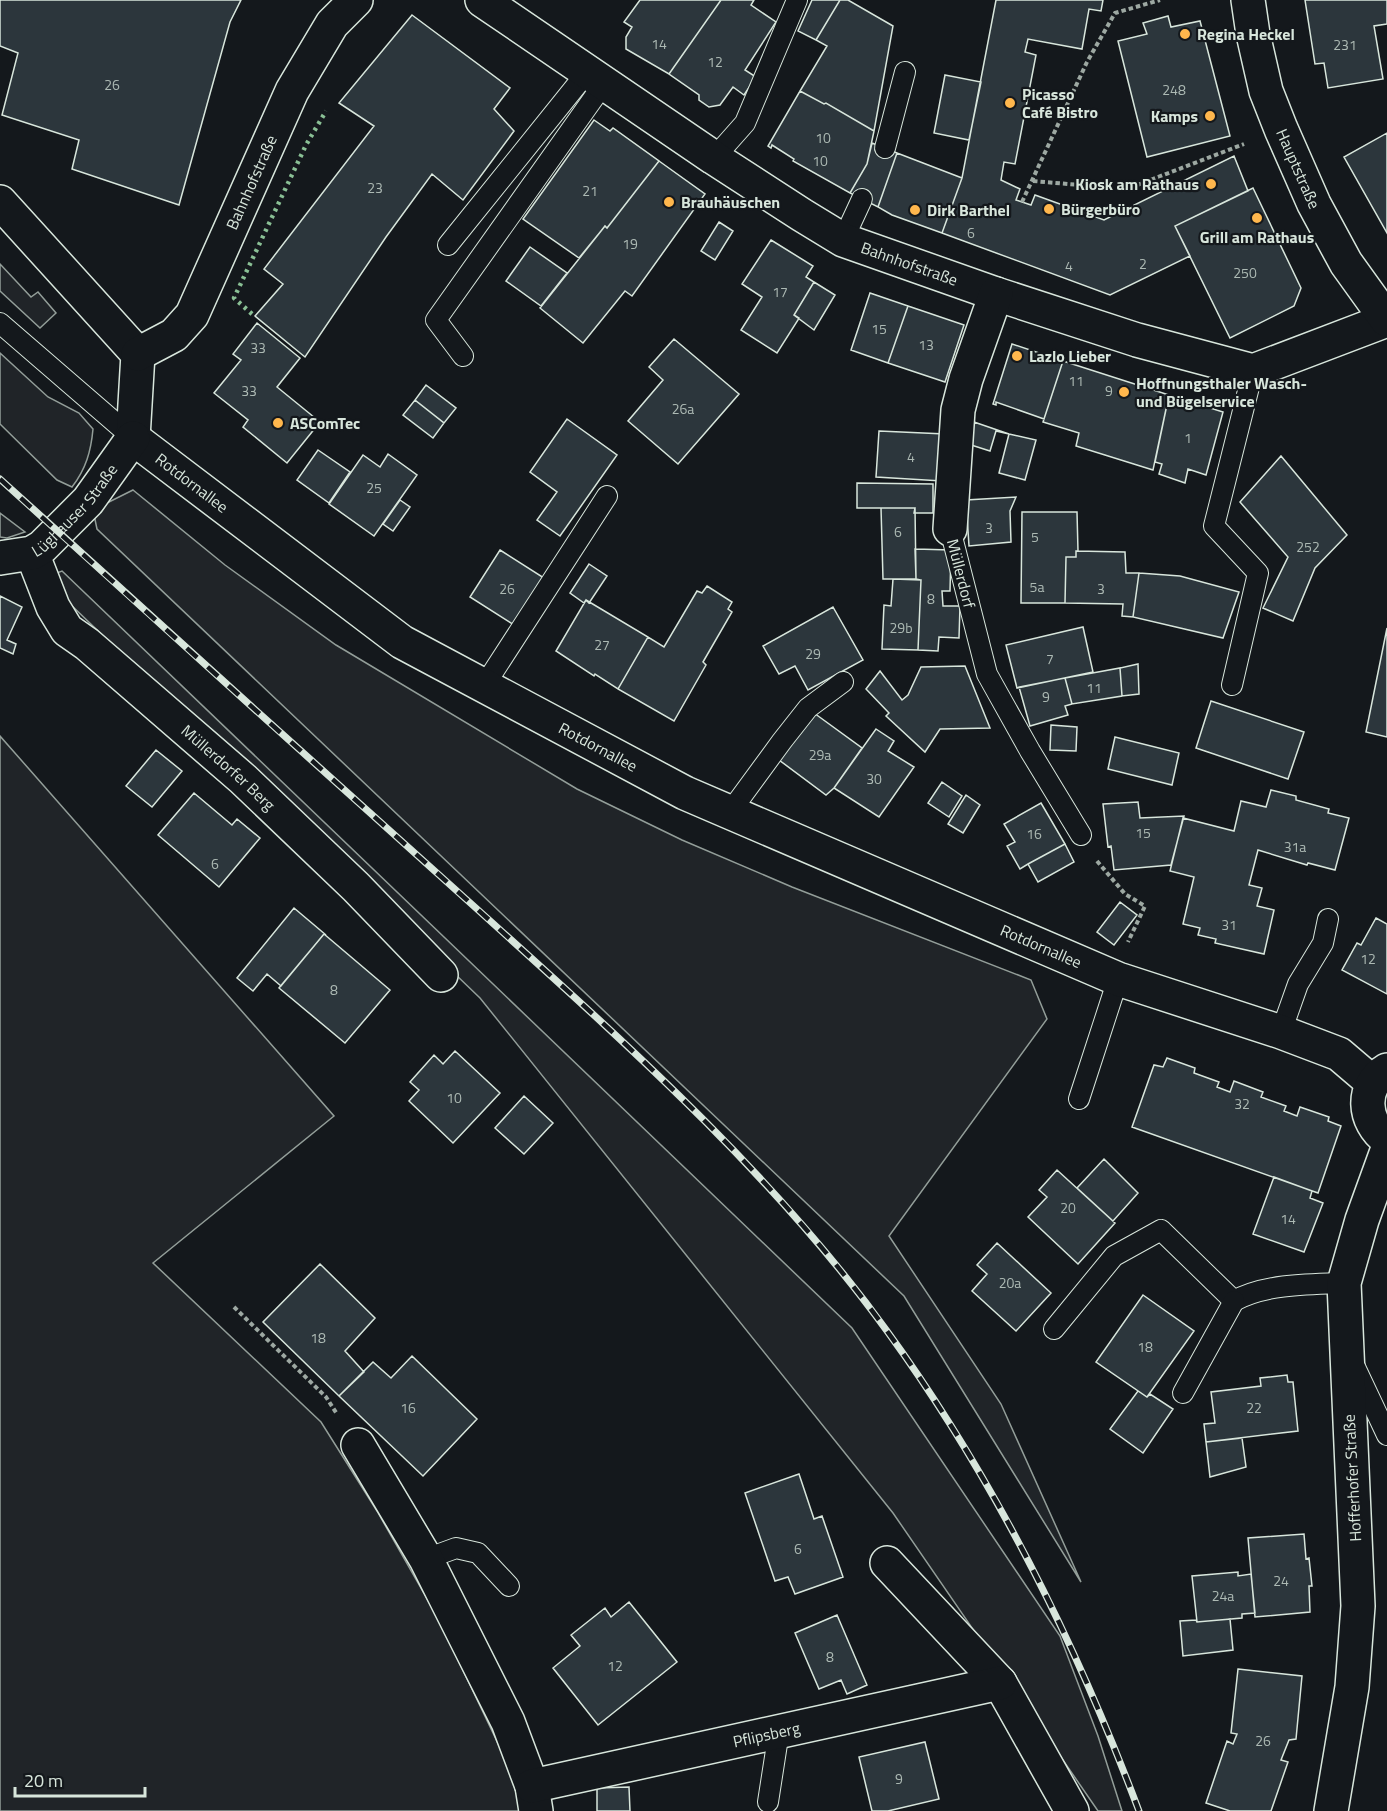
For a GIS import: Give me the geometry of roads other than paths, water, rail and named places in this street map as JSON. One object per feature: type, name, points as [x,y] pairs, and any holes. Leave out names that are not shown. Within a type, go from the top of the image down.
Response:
[{"type":"street","name":"Bahnhofstraße","points":[[138,354],[174,335],[192,315],[292,91],[332,24],[356,0]]},
{"type":"street","name":"Bahnhofstraße","points":[[482,0],[714,158],[843,240],[996,294],[1137,340],[1253,371]]},
{"type":"street","name":"Hauptstraße","points":[[1248,0],[1266,91],[1281,129],[1314,204],[1346,263],[1387,320]]},
{"type":"street","points":[[0,202],[138,354],[134,438]]},
{"type":"street","name":"Müllerdorf","points":[[950,529],[958,410],[966,379],[996,294]]},
{"type":"street","points":[[1253,371],[1387,320]]},
{"type":"street","name":"Lüghauser Straße","points":[[16,555],[42,547],[88,501],[134,438]]},
{"type":"street","name":"Rotdornallee","points":[[134,438],[402,642],[685,793],[1118,979],[1281,1032],[1339,1054],[1380,1076]]},
{"type":"street","name":"Müllerdorfer Berg","points":[[16,555],[53,607],[66,630],[87,644],[243,779],[356,887],[441,975]]},
{"type":"street","points":[[1380,1076],[1368,1095],[1368,1109],[1371,1122],[1379,1134],[1387,1139]]},
{"type":"street","name":"Hofferhofer Straße","points":[[1331,1811],[1352,1688],[1358,1606],[1344,1283],[1362,1220],[1387,1151]]},
{"type":"street","name":"Pflipsberg","points":[[358,1445],[426,1559],[508,1722],[534,1798],[779,1731],[1000,1683]]},
{"type":"street","points":[[887,1563],[1000,1683],[1072,1811]]},
{"type":"lane","points":[[714,158],[745,123],[797,0]]},
{"type":"lane","points":[[885,148],[904,72]]},
{"type":"lane","points":[[448,245],[596,76]]},
{"type":"lane","points":[[463,356],[436,320],[596,76]]},
{"type":"lane","points":[[843,240],[862,199]]},
{"type":"lane","points":[[0,323],[134,438]]},
{"type":"lane","points":[[1232,685],[1258,573],[1214,526],[1253,371]]},
{"type":"lane","points":[[484,686],[608,496]]},
{"type":"lane","name":"Müllerdorf","points":[[950,529],[987,674],[1030,751],[1081,834]]},
{"type":"lane","points":[[730,812],[808,708],[843,682]]},
{"type":"lane","points":[[1281,1032],[1299,984],[1323,943],[1328,919]]},
{"type":"lane","points":[[1079,1099],[1118,979]]},
{"type":"lane","points":[[1054,1329],[1114,1256],[1161,1230],[1234,1301]]},
{"type":"lane","points":[[1183,1393],[1234,1301],[1248,1293],[1307,1284],[1344,1283]]},
{"type":"lane","points":[[1345,1346],[1387,1436]]},
{"type":"lane","points":[[426,1559],[456,1548],[478,1553],[509,1586]]},
{"type":"lane","points":[[768,1802],[779,1731]]},
{"type":"railway","points":[[0,479],[640,1058],[745,1162],[795,1216],[887,1331],[963,1444],[1029,1562],[1059,1623],[1088,1685],[1139,1811]]},
{"type":"place","name":"Regina Heckel","points":[[1185,34]]},
{"type":"place","name":"Picasso Café Bistro","points":[[1010,103]]},
{"type":"place","name":"Kamps","points":[[1210,116]]},
{"type":"place","name":"Kiosk am Rathaus","points":[[1211,184]]},
{"type":"place","name":"Brauhäuschen","points":[[669,202]]},
{"type":"place","name":"Bürgerbüro","points":[[1049,209]]},
{"type":"place","name":"Dirk Barthel","points":[[915,210]]},
{"type":"place","name":"Grill am Rathaus","points":[[1257,218]]},
{"type":"place","name":"Lazlo Lieber","points":[[1017,356]]},
{"type":"place","name":"Hoffnungsthaler Wasch- und Bügelservice","points":[[1124,392]]},
{"type":"place","name":"ASComTec","points":[[278,423]]}]
